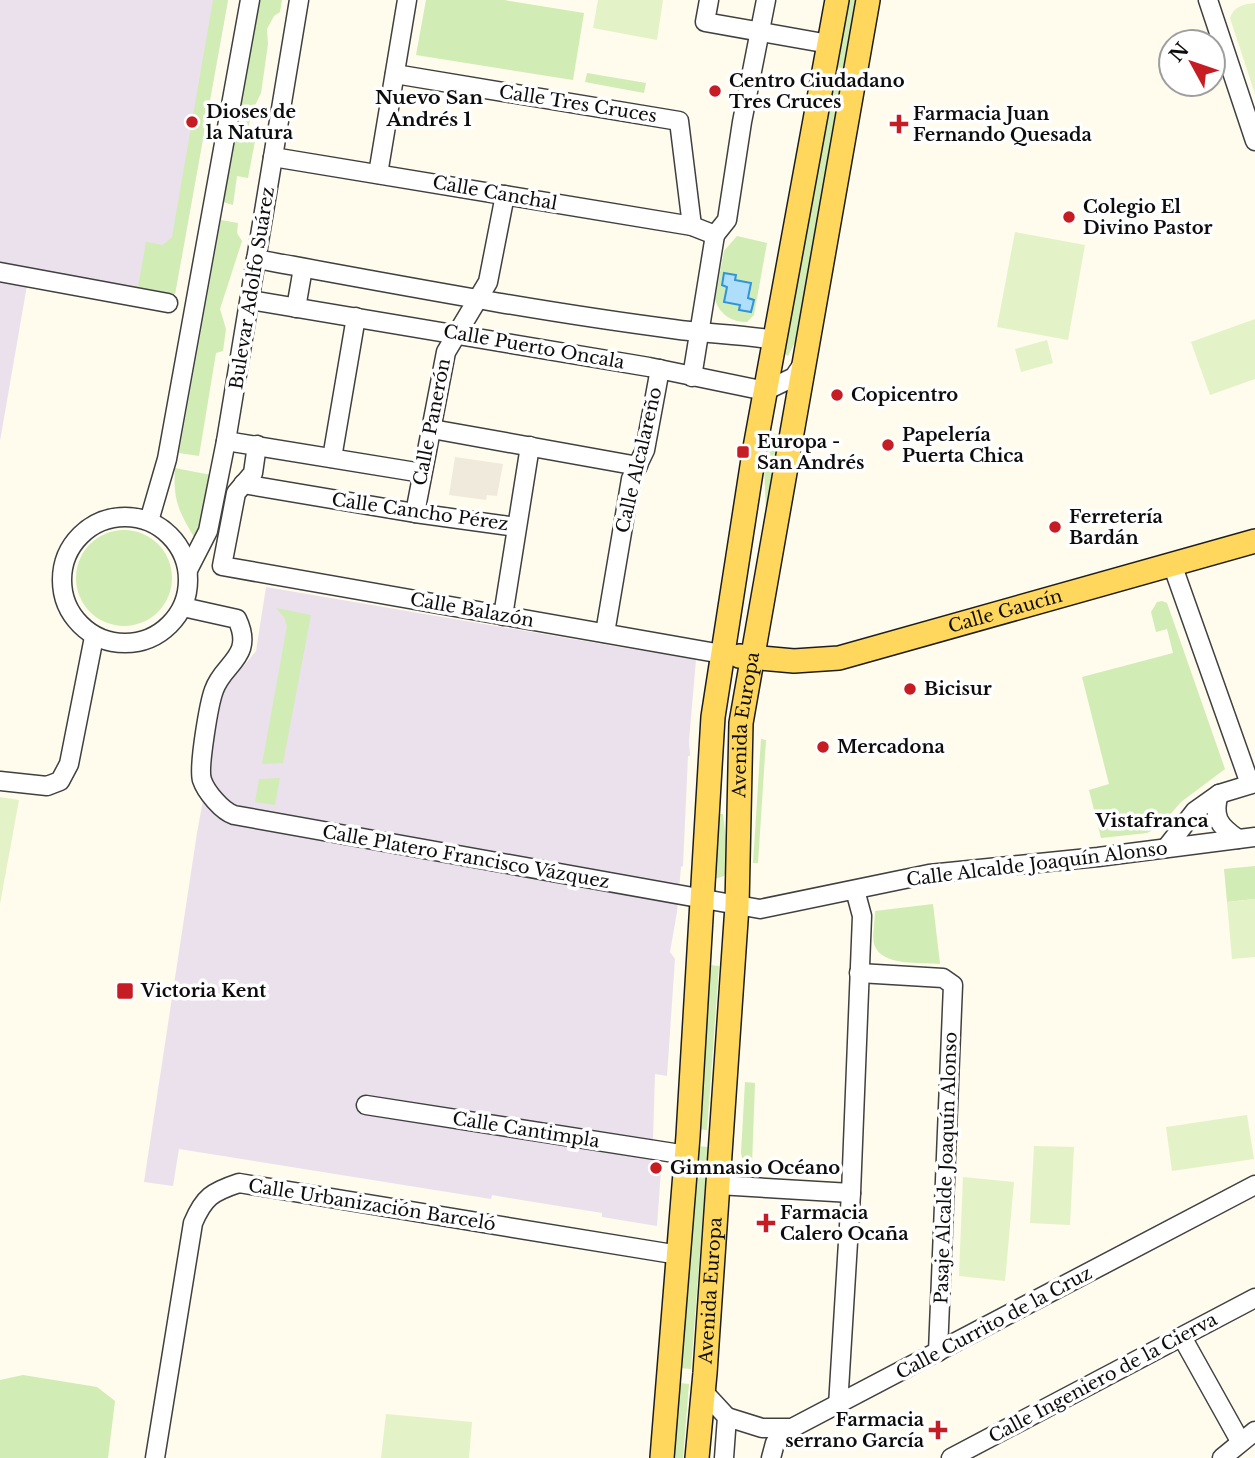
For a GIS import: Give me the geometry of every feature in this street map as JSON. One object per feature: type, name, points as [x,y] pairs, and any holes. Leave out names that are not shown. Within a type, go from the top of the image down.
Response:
[{"type":"main road","name":"Avenida Europa","points":[[662,1458],[687,1155],[713,717],[765,391],[837,0]]},
{"type":"main road","name":"Avenida Europa","points":[[697,1458],[737,906],[741,723],[868,0]]},
{"type":"main road","name":"Calle Gaucín","points":[[722,654],[794,661],[839,658],[1255,541]]},
{"type":"street","points":[[149,522],[167,459],[250,0]]},
{"type":"street","name":"Bulevar Adolfo Suárez","points":[[188,570],[208,531],[226,441],[299,0]]},
{"type":"street","points":[[378,174],[407,0]]},
{"type":"street","points":[[709,0],[705,22],[830,44]]},
{"type":"street","points":[[692,377],[715,235],[727,220],[742,122],[766,0]]},
{"type":"street","points":[[1208,0],[1255,141]]},
{"type":"street","name":"Calle Tres Cruces","points":[[395,74],[678,121],[692,226]]},
{"type":"street","name":"Calle Canchal","points":[[273,158],[692,226],[715,235]]},
{"type":"street","name":"Calle Panerón","points":[[415,513],[446,352],[488,282],[505,195]]},
{"type":"street","points":[[256,259],[479,299],[676,330],[774,340]]},
{"type":"street","points":[[296,308],[303,268]]},
{"type":"street","points":[[0,272],[168,303]]},
{"type":"street","name":"Calle Puerto Oncala","points":[[250,300],[660,369],[765,391]]},
{"type":"street","points":[[332,458],[356,317]]},
{"type":"street","points":[[765,391],[794,377],[806,360]]},
{"type":"street","name":"Calle Alcalareño","points":[[605,634],[631,479],[645,450],[660,369]]},
{"type":"street","points":[[432,429],[638,466]]},
{"type":"street","points":[[226,441],[422,473]]},
{"type":"street","points":[[243,484],[253,473],[257,445]]},
{"type":"street","name":"Calle Cancho Pérez","points":[[243,484],[516,527],[530,446]]},
{"type":"street","name":"Calle Balazón","points":[[243,484],[236,493],[222,566],[722,654]]},
{"type":"street","points":[[125,517],[161,527],[172,537],[188,570],[183,607],[173,622],[157,636],[136,643],[115,643],[94,637],[81,627],[64,601],[61,585],[62,569],[76,540],[102,521],[125,517]]},
{"type":"street","points":[[503,616],[516,527]]},
{"type":"street","points":[[1166,848],[1195,811],[1219,794],[1252,783],[1172,564]]},
{"type":"street","name":"Calle Platero Francisco Vázquez","points":[[183,607],[237,619],[244,633],[238,658],[214,688],[201,764],[202,781],[229,814],[737,906]]},
{"type":"street","points":[[0,781],[47,786],[60,781],[69,764],[94,637]]},
{"type":"street","points":[[1219,794],[1215,807],[1224,830],[1246,838]]},
{"type":"street","name":"Calle Alcalde Joaquín Alonso","points":[[737,906],[760,909],[929,874],[1246,838]]},
{"type":"street","points":[[838,1406],[851,1193],[862,916],[855,890]]},
{"type":"street","name":"Pasaje Alcalde Joaquín Alonso","points":[[859,974],[943,978],[953,985],[938,1352]]},
{"type":"street","name":"Calle Cantimpla","points":[[366,1105],[687,1155]]},
{"type":"street","name":"Calle Urbanización Barceló","points":[[155,1458],[192,1223],[202,1203],[222,1188],[239,1183],[679,1255]]},
{"type":"street","points":[[718,1185],[851,1193]]},
{"type":"street","name":"Calle Currito de la Cruz","points":[[727,1417],[762,1428],[792,1428],[1255,1185]]},
{"type":"street","name":"Calle Ingeniero de la Cierva","points":[[951,1458],[1255,1298]]},
{"type":"street","points":[[1182,1337],[1240,1441]]},
{"type":"street","points":[[703,1391],[727,1417],[724,1458]]},
{"type":"street","points":[[771,1458],[775,1443],[792,1428]]},
{"type":"street","points":[[1222,1458],[1255,1431]]},
{"type":"shaded area","points":[[0,0],[228,0],[175,294],[30,268],[0,441]]},
{"type":"shaded area","points":[[455,457],[503,464],[497,496],[487,495],[486,500],[449,495]]},
{"type":"shaded area","points":[[266,587],[696,660],[683,866],[670,952],[675,959],[667,1076],[655,1074],[653,1140],[661,1170],[657,1226],[602,1217],[602,1213],[492,1195],[491,1199],[179,1149],[173,1186],[144,1182],[197,833],[223,691],[256,651]]},
{"type":"green space","points":[[213,0],[228,0],[175,294],[138,287],[146,242],[163,245],[172,237]]},
{"type":"green space","points":[[260,0],[282,0],[280,12],[274,16],[267,29],[268,44],[261,93],[249,125],[255,141],[248,178],[237,176],[233,205],[223,202]]},
{"type":"green space","points":[[426,0],[504,0],[584,13],[573,80],[416,55]]},
{"type":"green space","points":[[598,0],[663,0],[657,40],[593,28]]},
{"type":"green space","points":[[846,0],[856,0],[843,68],[834,67]]},
{"type":"green space","points":[[1255,3],[1255,94],[1230,18],[1240,6]]},
{"type":"green space","points":[[587,73],[646,83],[644,93],[585,82]]},
{"type":"green space","points":[[833,81],[841,83],[797,338],[788,356],[785,354]]},
{"type":"green space","points":[[221,220],[238,223],[237,233],[242,241],[220,309],[226,329],[223,351],[216,353],[199,456],[179,453]]},
{"type":"green space","points":[[1015,232],[1085,245],[1068,340],[997,327]]},
{"type":"green space","points":[[737,236],[767,243],[754,315],[747,322],[727,317],[715,300],[724,251]]},
{"type":"green space","points":[[1255,319],[1255,379],[1210,395],[1191,342]]},
{"type":"green space","points":[[1047,340],[1053,363],[1021,372],[1015,349]]},
{"type":"green space","points":[[771,433],[781,435],[766,512],[764,466]]},
{"type":"green space","points":[[175,468],[211,475],[200,536],[194,537],[180,512],[176,497]]},
{"type":"green space","points":[[124,530],[142,534],[158,544],[168,560],[172,578],[168,596],[158,612],[142,622],[124,626],[106,622],[90,612],[80,596],[76,578],[80,560],[90,544],[106,534]]},
{"type":"green space","points":[[1157,602],[1167,603],[1225,769],[1181,802],[1159,827],[1147,833],[1101,838],[1089,790],[1109,784],[1082,677],[1173,653],[1167,629],[1156,632],[1151,612]]},
{"type":"green space","points":[[276,608],[311,615],[283,763],[262,764],[287,626],[284,617]]},
{"type":"green space","points":[[761,739],[766,740],[758,863],[753,863]]},
{"type":"green space","points":[[280,778],[275,805],[255,802],[259,779]]},
{"type":"green space","points":[[0,797],[19,800],[0,904]]},
{"type":"green space","points":[[723,814],[726,839],[726,871],[724,876],[714,879],[716,817]]},
{"type":"green space","points":[[1255,866],[1255,899],[1227,902],[1224,869]]},
{"type":"green space","points":[[1255,899],[1255,957],[1232,959],[1227,902]]},
{"type":"green space","points":[[933,904],[940,964],[893,960],[878,951],[873,940],[875,911]]},
{"type":"green space","points":[[709,965],[719,966],[707,1130],[697,1129]]},
{"type":"green space","points":[[745,1082],[755,1083],[752,1164],[742,1158],[741,1153]]},
{"type":"green space","points":[[1247,1115],[1254,1159],[1172,1171],[1166,1127]]},
{"type":"green space","points":[[697,1146],[708,1147],[691,1369],[680,1368]]},
{"type":"green space","points":[[1034,1146],[1074,1147],[1070,1225],[1030,1223]]},
{"type":"green space","points":[[963,1177],[1014,1182],[1005,1281],[959,1276]]},
{"type":"green space","points":[[23,1375],[97,1387],[115,1401],[108,1458],[0,1458],[0,1380]]},
{"type":"green space","points":[[680,1383],[689,1384],[683,1458],[673,1458]]},
{"type":"green space","points":[[386,1414],[472,1422],[469,1458],[381,1458]]},
{"type":"water","points":[[724,273],[736,275],[735,280],[751,283],[748,298],[754,300],[751,312],[739,310],[740,305],[724,302],[727,287],[722,285]]},
{"type":"place","name":"Centro Ciudadano Tres Cruces","points":[[715,91]]},
{"type":"place","name":"Dioses de la Natura","points":[[192,122]]},
{"type":"place","name":"Farmacia Juan Fernando Quesada","points":[[899,124]]},
{"type":"place","name":"Colegio El Divino Pastor","points":[[1069,217]]},
{"type":"place","name":"Copicentro","points":[[837,395]]},
{"type":"place","name":"Papelería Puerta Chica","points":[[888,445]]},
{"type":"place","name":"Europa - San Andrés","points":[[743,452]]},
{"type":"place","name":"Ferretería Bardán","points":[[1055,527]]},
{"type":"place","name":"Bicisur","points":[[910,689]]},
{"type":"place","name":"Mercadona","points":[[823,747]]},
{"type":"place","name":"Victoria Kent","points":[[125,991]]},
{"type":"place","name":"Gimnasio Océano","points":[[656,1168]]},
{"type":"place","name":"Farmacia Calero Ocaña","points":[[766,1223]]},
{"type":"place","name":"Farmacia serrano García","points":[[938,1430]]},
{"type":"district","name":"Nuevo San Andrés 1","points":[[429,108]]},
{"type":"district","name":"Vistafranca","points":[[1152,820]]}]
